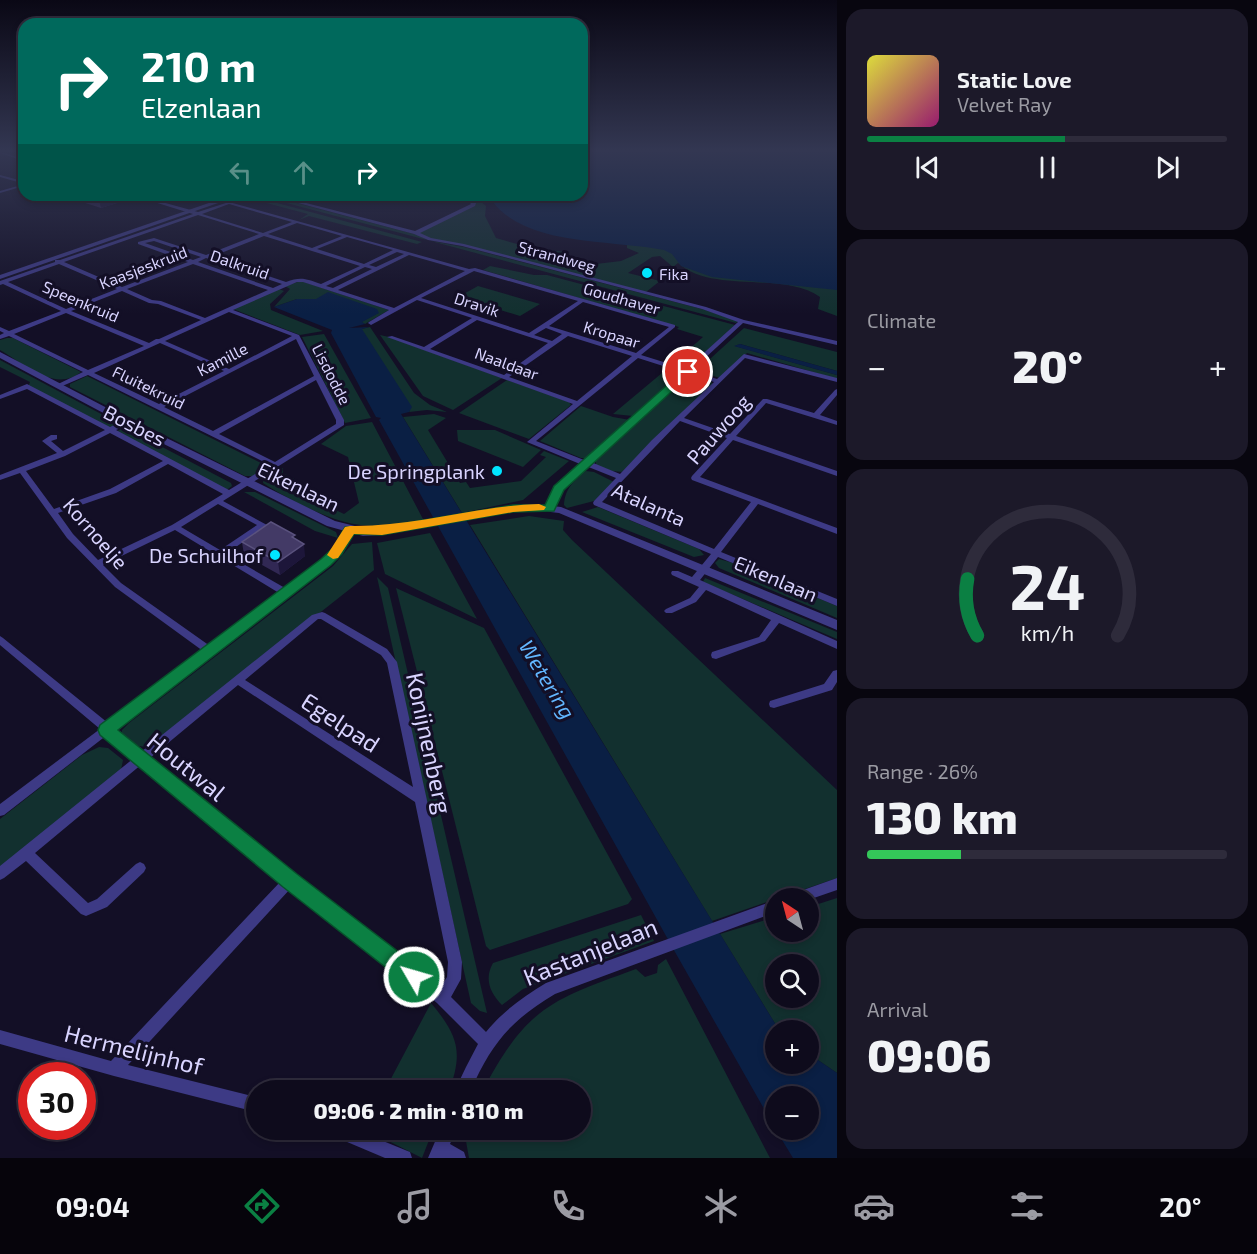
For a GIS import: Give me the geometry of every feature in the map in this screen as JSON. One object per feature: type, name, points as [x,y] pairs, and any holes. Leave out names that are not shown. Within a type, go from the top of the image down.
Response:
[{"type":"street","points":[[172,206],[376,269]]},
{"type":"street","points":[[1,281],[211,206]]},
{"type":"street","name":"Goudhaver","points":[[194,213],[218,206]]},
{"type":"street","name":"Goudhaver","points":[[240,206],[395,251],[468,270],[479,270],[673,326],[531,442]]},
{"type":"street","name":"Strandweg","points":[[312,206],[416,233],[430,239],[462,245],[704,308],[742,321],[837,343]]},
{"type":"street","points":[[416,233],[471,206]]},
{"type":"street","name":"Kaasjeskruid","points":[[0,337],[295,222]]},
{"type":"street","points":[[313,249],[346,236]]},
{"type":"street","name":"Dalkruid","points":[[272,290],[140,243],[154,238],[286,284]]},
{"type":"street","points":[[321,286],[395,251]]},
{"type":"street","points":[[334,290],[407,254]]},
{"type":"street","points":[[56,261],[121,289],[205,320]]},
{"type":"street","points":[[371,322],[468,270]]},
{"type":"street","points":[[58,386],[272,290],[303,280],[394,310]]},
{"type":"street","name":"Speenkruid","points":[[1,281],[66,312],[148,345]]},
{"type":"street","name":"Dravik","points":[[416,298],[554,343]]},
{"type":"street","points":[[530,335],[583,300]]},
{"type":"street","points":[[228,310],[297,336]]},
{"type":"street","name":"Naaldaar","points":[[425,349],[477,318]]},
{"type":"street","points":[[550,508],[558,488],[742,321]]},
{"type":"street","name":"Kropaar","points":[[544,326],[718,381]]},
{"type":"street","name":"Fluitekruid","points":[[0,329],[276,465]]},
{"type":"street","points":[[505,377],[567,334]]},
{"type":"street","name":"Kamille","points":[[159,406],[297,336]]},
{"type":"street","name":"Lisdodde","points":[[97,564],[175,527],[340,425],[297,336]]},
{"type":"street","name":"Naaldaar","points":[[390,337],[579,404]]},
{"type":"street","points":[[158,340],[229,371]]},
{"type":"street","name":"Eikenlaan","points":[[0,355],[248,483],[322,520],[350,530],[382,531],[482,513],[534,507],[550,508],[597,524],[837,625]]},
{"type":"street","name":"Atalanta","points":[[837,380],[748,355],[744,356],[597,503],[837,603]]},
{"type":"street","points":[[215,433],[318,377]]},
{"type":"street","name":"Bosbes","points":[[0,397],[27,386],[230,494]]},
{"type":"street","points":[[816,416],[837,391]]},
{"type":"street","name":"Pauwoog","points":[[837,423],[765,400],[695,478],[837,531]]},
{"type":"street","points":[[680,419],[837,474]]},
{"type":"street","points":[[0,478],[62,454],[127,422]]},
{"type":"street","points":[[54,437],[46,441],[62,454]]},
{"type":"street","name":"Atalanta","points":[[531,442],[621,477]]},
{"type":"street","points":[[53,512],[113,491],[169,461]]},
{"type":"street","name":"Kornoelje","points":[[22,470],[70,536],[97,564],[145,607],[210,651]]},
{"type":"street","points":[[218,501],[263,525],[220,554]]},
{"type":"street","points":[[694,581],[756,501]]},
{"type":"street","points":[[175,527],[286,593]]},
{"type":"street","points":[[0,811],[286,593],[338,551],[350,530]]},
{"type":"street","points":[[675,573],[837,645]]},
{"type":"street","points":[[669,611],[693,600],[704,586]]},
{"type":"street","name":"Konijnenberg","points":[[0,874],[318,615],[384,652],[392,662],[455,962],[454,979],[442,998]]},
{"type":"street","points":[[716,654],[762,639],[777,618]]},
{"type":"street","name":"Houtwal","points":[[0,640],[290,880],[442,998],[487,1043]]},
{"type":"street","points":[[774,704],[828,687],[837,674]]},
{"type":"street","name":"Egelpad","points":[[238,680],[421,799]]},
{"type":"street","points":[[26,853],[86,910],[102,903],[140,868]]},
{"type":"street","points":[[114,1070],[290,880]]},
{"type":"street","points":[[819,890],[837,884]]},
{"type":"street","name":"Kastanjelaan","points":[[468,1080],[495,1030],[523,1004],[551,988],[765,910]]},
{"type":"street","name":"Hermelijnhof","points":[[0,1037],[114,1070],[246,1103]]},
{"type":"street","points":[[362,1140],[404,1158]]},
{"type":"street","points":[[438,1152],[458,1158]]},
{"type":"green space","points":[[278,206],[288,206],[422,242],[417,244],[309,216],[299,220],[308,214]]},
{"type":"green space","points":[[298,206],[308,206],[418,235],[427,240]]},
{"type":"green space","points":[[474,206],[486,206],[485,216],[496,238],[535,249],[567,252],[569,254],[566,256],[596,264],[621,261],[639,253],[627,248],[627,244],[570,237],[580,222],[580,206],[837,206],[837,316],[818,309],[820,297],[805,289],[787,285],[709,278],[692,272],[678,263],[673,267],[660,256],[652,257],[628,273],[660,281],[646,292],[463,245],[431,239],[418,233]]},
{"type":"green space","points":[[431,241],[464,247],[702,309],[738,321],[736,323]]},
{"type":"green space","points":[[490,266],[534,275],[547,275],[735,325],[690,366],[672,364],[703,337],[677,329],[679,327],[483,270]]},
{"type":"green space","points":[[301,281],[389,310],[365,324],[361,322],[378,313],[316,299],[297,299],[274,307],[290,289],[285,286]]},
{"type":"green space","points":[[478,286],[540,304],[520,316],[458,297]]},
{"type":"green space","points":[[279,289],[284,291],[270,304],[271,310],[323,331],[300,335],[233,309]]},
{"type":"green space","points":[[370,327],[414,393],[430,405],[447,412],[427,410],[409,412],[411,407],[361,329]]},
{"type":"green space","points":[[744,328],[837,352],[837,371],[740,344],[735,346],[837,375],[837,379],[747,353],[720,378],[700,372],[700,368]]},
{"type":"green space","points":[[324,334],[371,418],[345,423],[302,337]]},
{"type":"green space","points":[[380,335],[502,378],[453,410],[423,396]]},
{"type":"green space","points":[[13,338],[81,372],[71,378],[61,379],[50,378],[29,369],[0,350],[0,340]]},
{"type":"green space","points":[[0,360],[118,423],[109,428],[28,387],[30,382],[0,367]]},
{"type":"green space","points":[[668,368],[680,374],[633,416],[613,414]]},
{"type":"green space","points":[[87,376],[267,466],[253,476],[245,476],[70,387],[70,384]]},
{"type":"green space","points":[[694,376],[711,381],[713,385],[622,472],[596,465],[596,461],[688,377]]},
{"type":"green space","points":[[507,380],[569,402],[571,405],[529,439],[459,413]]},
{"type":"green space","points":[[581,406],[630,420],[586,458],[540,441]]},
{"type":"green space","points":[[434,414],[446,418],[428,430],[460,483],[466,482],[470,488],[521,481],[546,457],[540,455],[544,451],[569,461],[523,500],[462,513],[403,417]]},
{"type":"green space","points":[[372,422],[424,521],[388,526],[344,522],[313,510],[263,483],[264,476],[283,468],[283,473],[298,481],[296,483],[326,499],[321,503],[344,514],[359,503],[348,457],[321,444],[346,426]]},
{"type":"green space","points":[[124,427],[231,483],[232,486],[223,489],[116,432]]},
{"type":"green space","points":[[457,430],[495,430],[541,450],[523,467],[458,441]]},
{"type":"green space","points":[[586,471],[594,472],[614,482],[594,501],[567,508],[564,505],[568,489]]},
{"type":"green space","points":[[244,492],[255,492],[336,532],[338,538],[315,531]]},
{"type":"green space","points":[[598,507],[699,549],[704,555],[694,557],[582,512]]},
{"type":"green space","points":[[529,516],[564,521],[563,530],[572,540],[837,790],[837,878],[808,888],[765,888],[765,903],[712,921],[470,525]]},
{"type":"green space","points":[[430,533],[477,619],[385,574],[377,543]]},
{"type":"green space","points":[[372,542],[374,570],[150,747],[135,744],[122,736],[122,730],[129,723],[333,566],[352,544]]},
{"type":"green space","points":[[719,559],[837,606],[837,618],[719,568],[715,563]]},
{"type":"green space","points":[[377,577],[388,588],[487,1013],[480,1011],[471,1003]]},
{"type":"green space","points":[[705,578],[837,632],[837,639],[703,582]]},
{"type":"green space","points":[[396,588],[484,628],[632,899],[628,904],[490,950],[486,946]]},
{"type":"green space","points":[[99,747],[108,748],[123,760],[121,770],[0,868],[0,819],[82,755]]},
{"type":"green space","points":[[837,898],[837,1073],[819,1061],[819,1020],[773,1020],[765,1008],[819,1008],[819,954],[765,954],[765,1007],[720,934],[765,920],[765,942],[819,942],[819,904]]},
{"type":"green space","points":[[641,915],[654,941],[523,989],[502,1005],[494,996],[489,980],[493,963]]},
{"type":"green space","points":[[666,959],[770,1158],[469,1158],[466,1140],[591,1140],[591,1080],[489,1080],[514,1040],[528,1023],[544,1010],[582,989],[636,969],[645,977],[657,973],[658,965]]},
{"type":"green space","points":[[431,1003],[447,1024],[455,1044],[457,1054],[453,1080],[390,1080]]},
{"type":"green space","points":[[387,1140],[429,1140],[422,1158]]},
{"type":"water","points":[[497,206],[837,206],[837,290],[712,277],[681,266],[672,254],[664,250],[571,239],[526,227],[507,216]]},
{"type":"water","name":"Wetering","points":[[328,292],[377,309],[379,313],[362,322],[365,324],[349,328],[369,327],[362,329],[412,407],[409,412],[401,414],[773,1020],[765,1020],[765,1074],[819,1074],[819,1061],[837,1073],[837,1158],[793,1158],[782,1140],[819,1140],[819,1086],[765,1086],[765,1110],[379,420],[381,418],[376,417],[331,333],[332,330],[274,307],[297,299],[316,299]]},
{"type":"water","points":[[740,344],[837,371],[837,375],[734,346]]},
{"type":"building","points":[[271,522],[295,535],[292,537],[304,544],[278,562],[242,542]]},
{"type":"slow traffic","points":[[333,555],[345,541],[350,530],[382,531],[513,508],[539,507]]},
{"type":"place","name":"Fika","points":[[647,273]]},
{"type":"place","name":"De Springplank","points":[[497,471]]},
{"type":"place","name":"De Schuilhof","points":[[275,555]]},
{"type":"route","points":[[414,977],[290,880],[106,730],[326,562],[338,551],[350,530],[382,531],[513,508],[550,508],[558,488],[688,372]]}]
